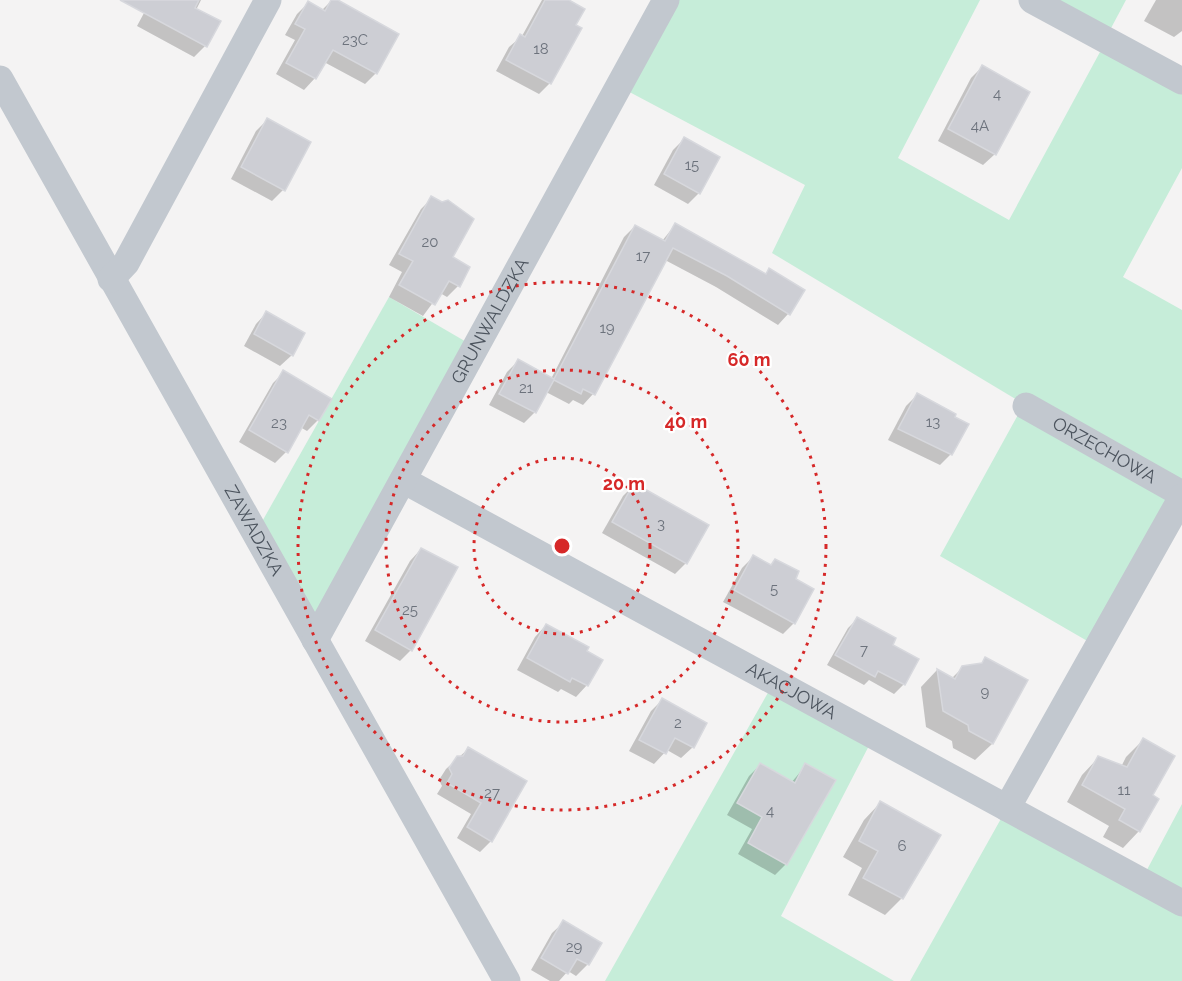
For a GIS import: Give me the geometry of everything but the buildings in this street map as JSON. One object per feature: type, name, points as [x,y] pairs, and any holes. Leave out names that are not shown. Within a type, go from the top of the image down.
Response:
[{"type":"street","points":[[111,279],[126,262],[268,0]]},
{"type":"street","name":"GRUNWALDZKA","points":[[315,640],[666,0]]},
{"type":"street","points":[[1032,0],[1182,81]]},
{"type":"street","name":"ZAWADZKA","points":[[0,79],[507,981]]},
{"type":"street","name":"ORZECHOWA","points":[[1026,406],[1182,496]]},
{"type":"street","name":"AKACJOWA","points":[[403,480],[1182,903]]},
{"type":"street","points":[[1007,808],[1182,496]]},
{"type":"green space","points":[[666,0],[980,0],[898,158],[1009,220],[1100,52],[1182,85],[1182,168],[1123,277],[1182,310],[1182,497],[1096,646],[940,556],[1024,404],[772,253],[805,185],[620,87]]},
{"type":"green space","points":[[1056,0],[1126,0],[1110,30]]},
{"type":"green space","points":[[389,297],[475,347],[315,640],[255,534]]},
{"type":"green space","points":[[774,682],[874,736],[781,916],[894,981],[605,981]]},
{"type":"green space","points":[[1182,804],[1182,981],[910,981],[1007,808],[1141,881]]}]
